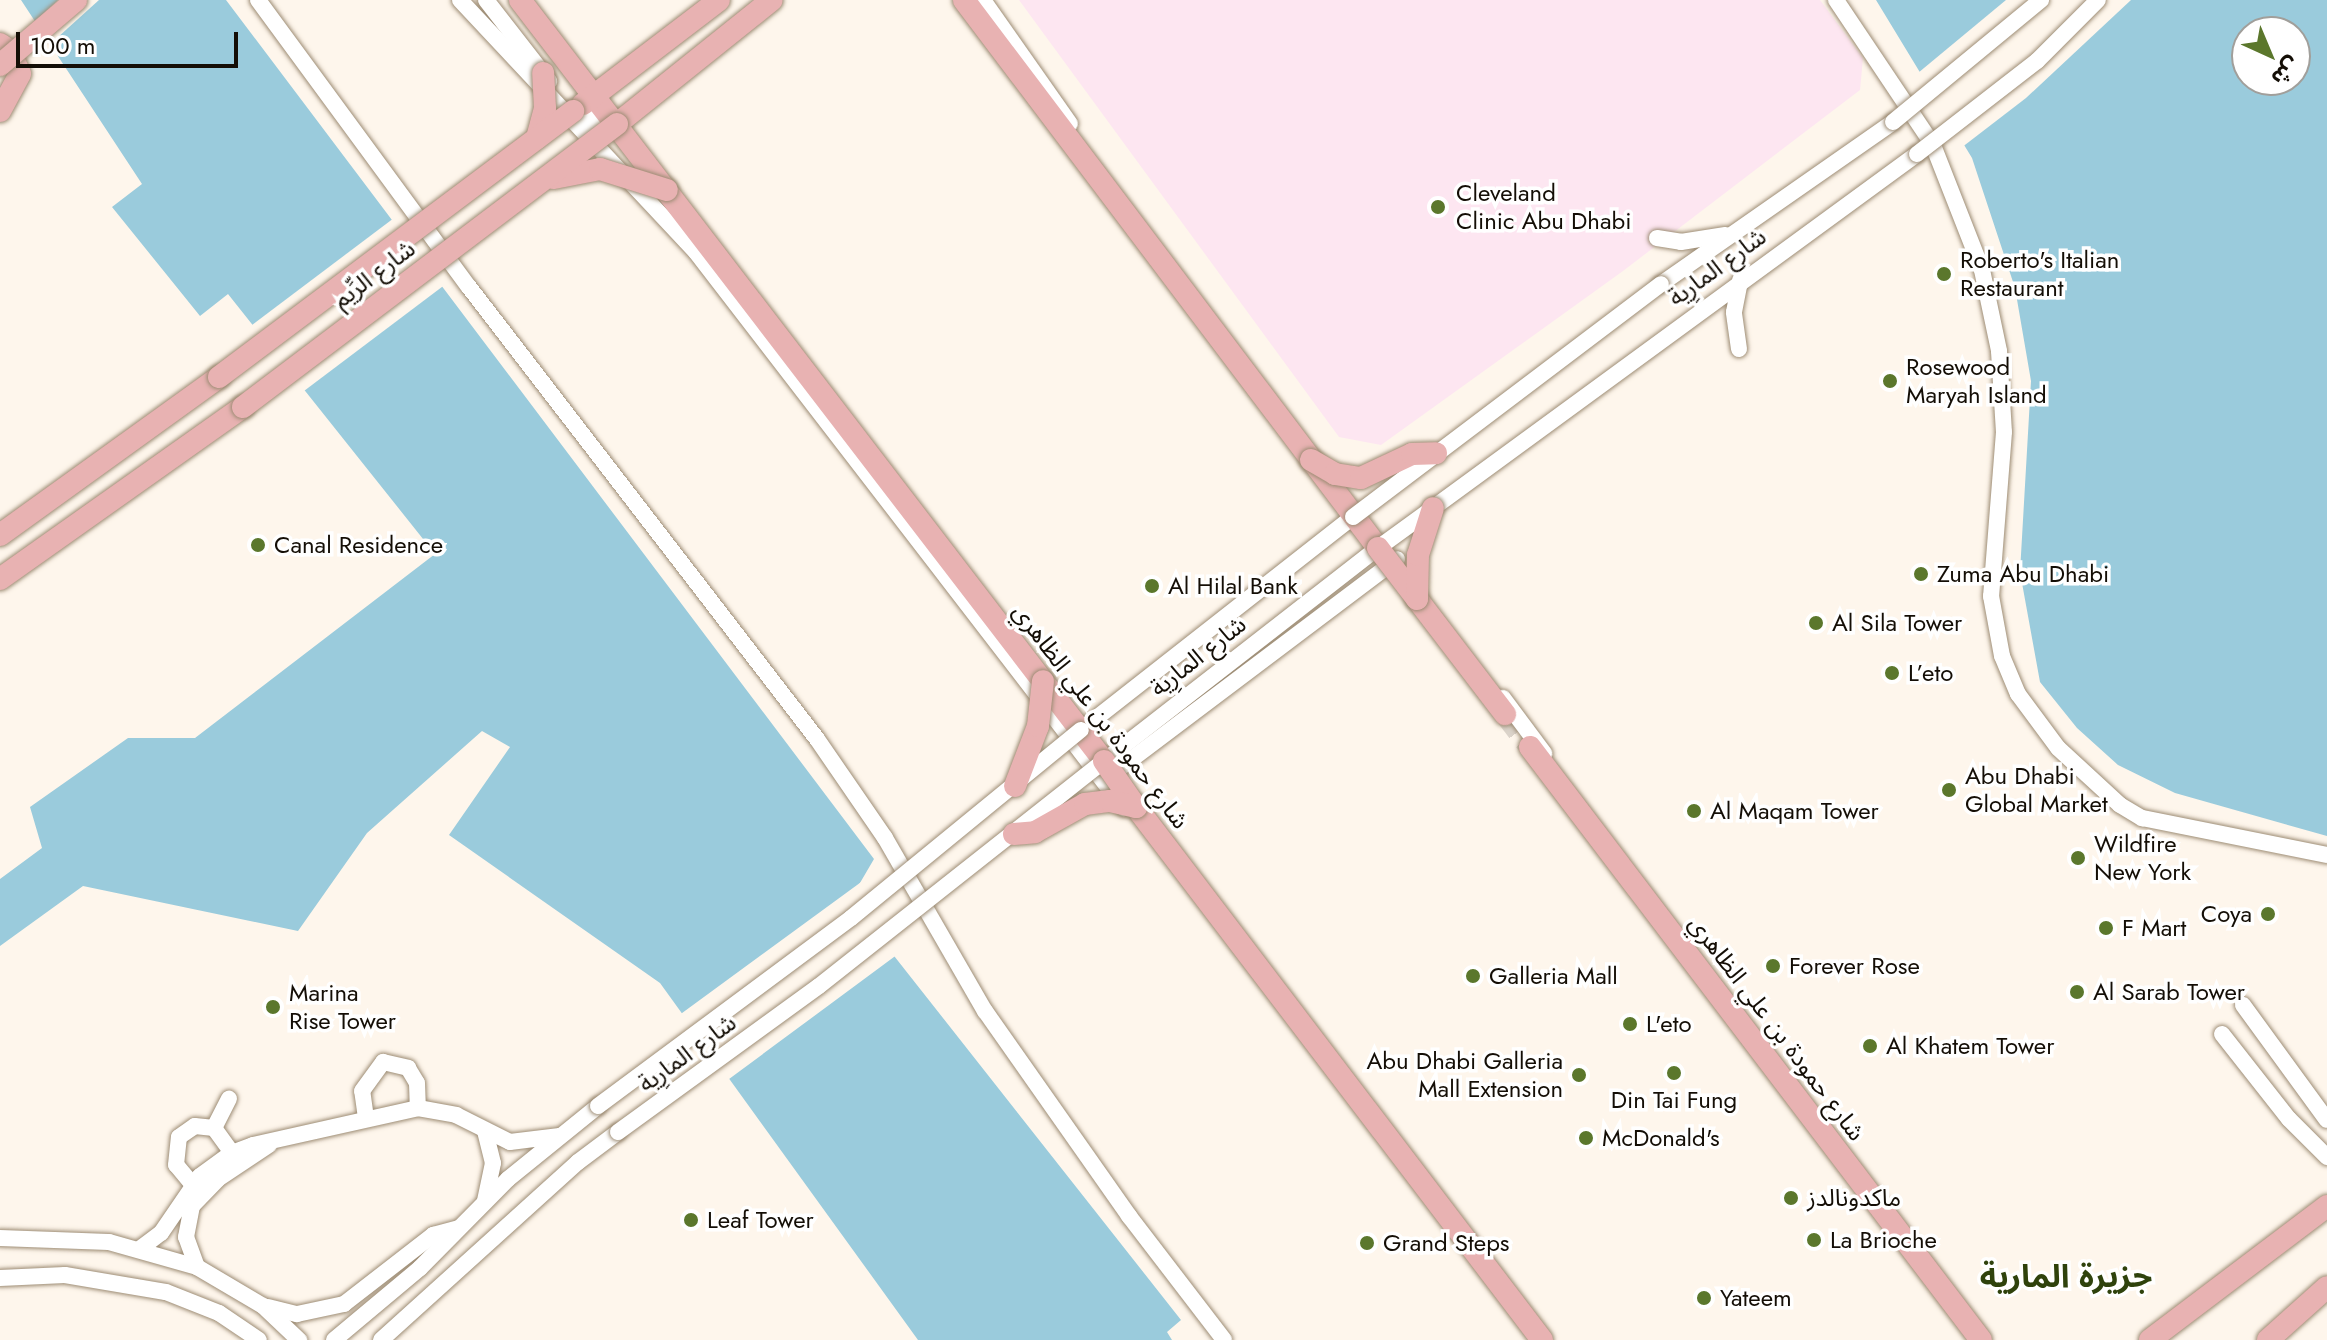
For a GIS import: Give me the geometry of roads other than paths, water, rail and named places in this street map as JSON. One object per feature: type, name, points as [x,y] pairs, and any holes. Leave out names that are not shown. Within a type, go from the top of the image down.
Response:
[{"type":"main road","points":[[0,65],[76,0]]},
{"type":"main road","name":"شارع حمودة بن علي الظاهري","points":[[520,0],[1081,730],[1103,771],[1136,807],[1542,1340]]},
{"type":"main road","name":"شارع الرِّيم","points":[[0,535],[219,377],[719,0]]},
{"type":"main road","name":"شارع الرِّيم","points":[[0,579],[243,407],[617,124],[772,0]]},
{"type":"main road","points":[[964,0],[1353,517],[1388,553],[1417,599],[1505,714]]},
{"type":"main road","points":[[0,44],[9,50],[20,74],[0,111]]},
{"type":"main road","points":[[537,138],[545,108],[543,73]]},
{"type":"main road","points":[[534,185],[600,169],[667,190]]},
{"type":"main road","points":[[1311,460],[1335,474],[1361,478],[1412,454],[1436,453]]},
{"type":"main road","points":[[1417,599],[1418,555],[1433,508]]},
{"type":"main road","points":[[1015,786],[1035,736],[1043,681]]},
{"type":"main road","name":"شارع حمودة بن علي الظاهري","points":[[1530,747],[1983,1340]]},
{"type":"main road","points":[[1014,834],[1035,832],[1085,804],[1110,801],[1136,807]]},
{"type":"main road","points":[[2150,1340],[2327,1206]]},
{"type":"main road","points":[[2268,1340],[2327,1287]]},
{"type":"street","points":[[258,0],[469,287],[817,739],[885,838],[993,1023],[1224,1340]]},
{"type":"street","points":[[460,0],[696,252],[1103,771],[1529,1340]]},
{"type":"street","points":[[486,0],[573,111],[617,124]]},
{"type":"street","points":[[983,0],[1388,553],[1983,1340]]},
{"type":"street","points":[[1836,0],[1933,145],[1982,270],[1999,351],[2004,432],[1991,596],[2002,656],[2018,694],[2058,748],[2142,818],[2327,855]]},
{"type":"street","name":"شارع المارِية","points":[[334,1340],[558,1136],[851,918],[1081,730],[1436,453],[1734,233],[1929,95],[2041,0]]},
{"type":"street","name":"شارع المارِية","points":[[381,1340],[578,1162],[819,986],[1014,834],[1103,771],[1388,553],[1433,508],[1740,280],[1971,114],[2037,61],[2098,0]]},
{"type":"street","points":[[1657,238],[1694,241],[1734,233]]},
{"type":"street","points":[[1739,349],[1734,312],[1740,280]]},
{"type":"street","points":[[2243,1005],[2327,1120]]},
{"type":"street","points":[[2222,1034],[2289,1119],[2327,1157]]},
{"type":"street","points":[[366,1118],[362,1091],[383,1062],[408,1068],[417,1083],[418,1108]]},
{"type":"street","points":[[214,1128],[229,1099]]},
{"type":"street","points":[[141,1248],[168,1225],[232,1153],[366,1118],[418,1108],[456,1115],[510,1142],[558,1136]]},
{"type":"street","points":[[201,1188],[176,1165],[174,1146],[195,1126],[214,1128],[232,1153]]},
{"type":"street","points":[[485,1131],[493,1163],[485,1201]]},
{"type":"street","points":[[197,1267],[186,1226],[201,1188],[270,1144]]},
{"type":"street","points":[[263,1306],[297,1314],[344,1304],[433,1235],[459,1228]]},
{"type":"street","points":[[0,1239],[57,1236],[141,1248],[197,1267],[263,1306],[299,1340]]},
{"type":"street","points":[[0,1269],[8,1278],[102,1279],[166,1292],[219,1313],[259,1340]]},
{"type":"street","points":[[403,1340],[410,1314]]},
{"type":"water","points":[[21,0],[226,0],[874,859],[850,900],[1181,1320],[1167,1332],[1172,1340],[918,1340],[660,983],[449,835],[510,747],[482,731],[367,833],[298,931],[83,886],[0,946],[0,879],[42,848],[30,807],[128,738],[195,738],[435,554],[228,294],[200,316],[112,207],[142,184]]},
{"type":"water","points":[[1876,0],[2327,0],[2327,836],[2175,793],[2118,765],[2077,728],[2040,682],[2020,572],[2031,381],[2015,288],[1972,158]]},
{"type":"tunnel","points":[[1505,714],[1530,747]]},
{"type":"place","name":"Cleveland Clinic Abu Dhabi","points":[[1438,207]]},
{"type":"place","name":"Roberto's Italian Restaurant","points":[[1944,274]]},
{"type":"place","name":"Rosewood Maryah Island","points":[[1890,381]]},
{"type":"place","name":"Canal Residence","points":[[258,545]]},
{"type":"place","name":"Zuma Abu Dhabi","points":[[1921,574]]},
{"type":"place","name":"Al Hilal Bank","points":[[1152,586]]},
{"type":"place","name":"Al Sila Tower","points":[[1816,623]]},
{"type":"place","name":"L’eto","points":[[1892,673]]},
{"type":"place","name":"Abu Dhabi Global Market","points":[[1949,790]]},
{"type":"place","name":"Al Maqam Tower","points":[[1694,811]]},
{"type":"place","name":"Wildfire New York","points":[[2078,858]]},
{"type":"place","name":"Coya","points":[[2268,914]]},
{"type":"place","name":"F Mart","points":[[2106,928]]},
{"type":"place","name":"Forever Rose","points":[[1773,966]]},
{"type":"place","name":"Galleria Mall","points":[[1473,976]]},
{"type":"place","name":"Al Sarab Tower","points":[[2077,992]]},
{"type":"place","name":"Marina Rise Tower","points":[[273,1007]]},
{"type":"place","name":"L'eto","points":[[1630,1024]]},
{"type":"place","name":"Al Khatem Tower","points":[[1870,1046]]},
{"type":"place","name":"Din Tai Fung","points":[[1674,1073]]},
{"type":"place","name":"Abu Dhabi Galleria Mall Extension","points":[[1579,1075]]},
{"type":"place","name":"McDonald's","points":[[1586,1138]]},
{"type":"place","name":"ماكدونالدز","points":[[1791,1198]]},
{"type":"place","name":"Leaf Tower","points":[[691,1220]]},
{"type":"place","name":"La Brioche","points":[[1814,1240]]},
{"type":"place","name":"Grand Steps","points":[[1367,1243]]},
{"type":"place","name":"Yateem","points":[[1704,1298]]},
{"type":"district","name":"جزيرة المارية","points":[[2066,1276]]}]
